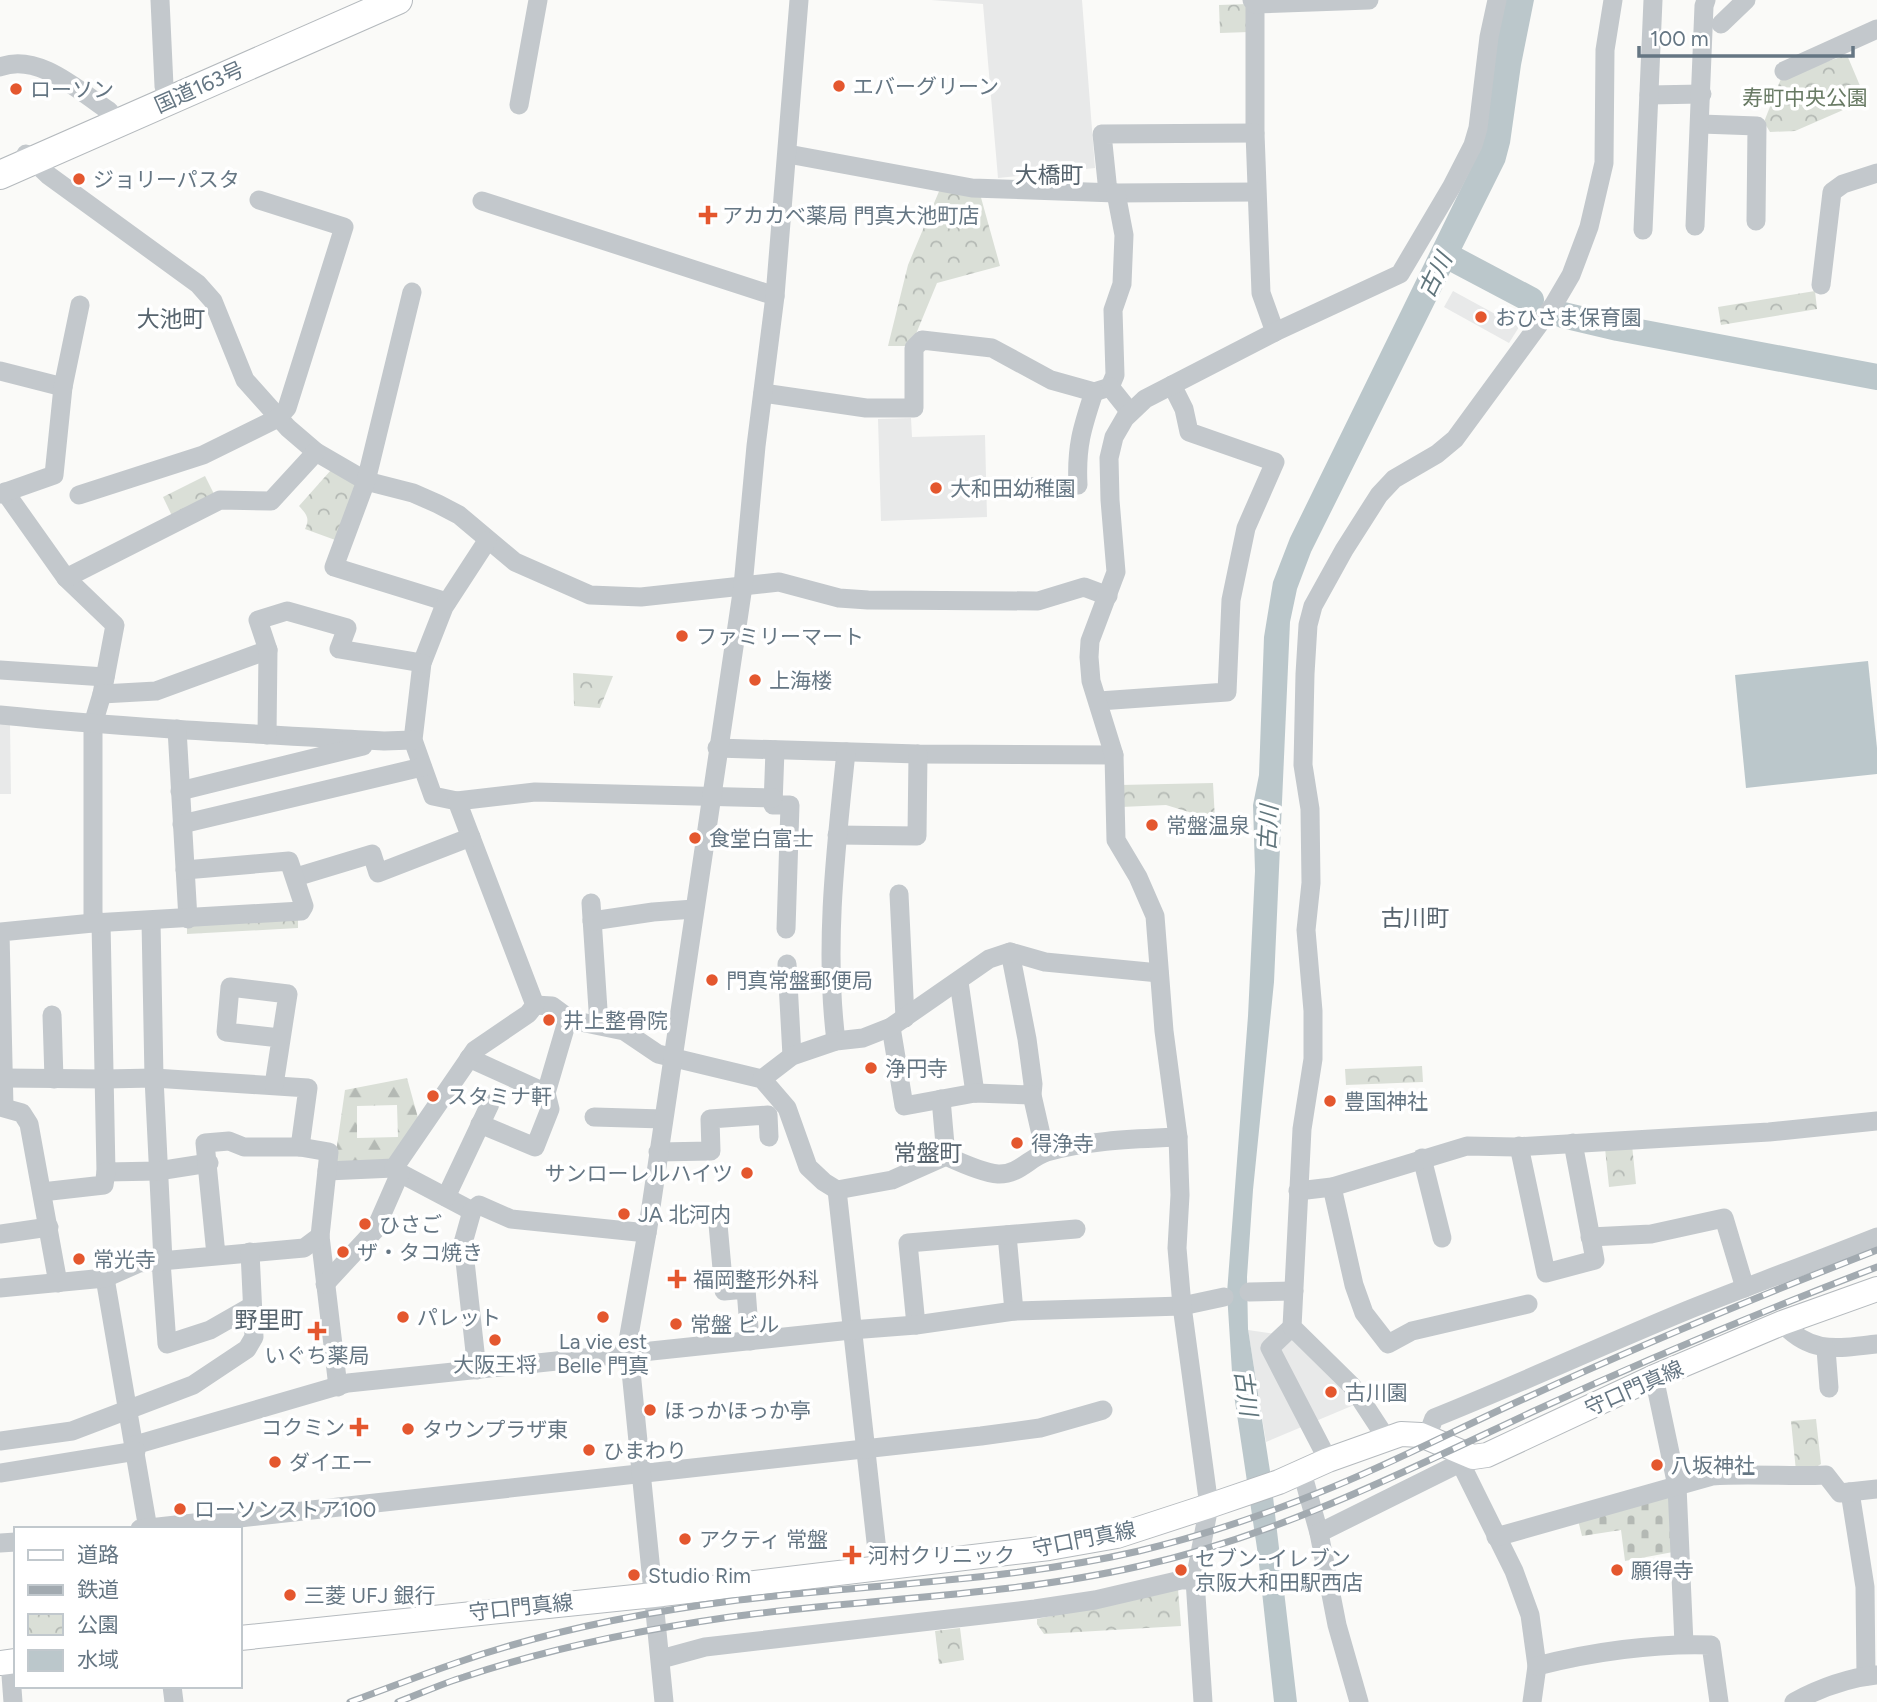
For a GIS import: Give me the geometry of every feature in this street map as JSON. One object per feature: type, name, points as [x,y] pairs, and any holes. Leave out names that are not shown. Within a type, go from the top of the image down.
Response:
[{"type":"highway","name":"国道163号","points":[[0,175],[19,158],[108,111],[166,94],[363,0]]},
{"type":"highway","name":"国道163号","points":[[19,158],[166,94],[398,0]]},
{"type":"main road","name":"守口門真線","points":[[242,1638],[879,1569],[1049,1548],[1116,1536],[1247,1494],[1386,1438],[1411,1433],[1427,1437],[1467,1460],[1487,1455],[1654,1377],[1782,1323],[1877,1289]]},
{"type":"street","points":[[160,0],[166,94]]},
{"type":"street","points":[[519,105],[538,0]]},
{"type":"street","points":[[664,1702],[628,1341],[647,1233],[743,586],[762,393],[775,296],[799,0]]},
{"type":"street","points":[[1275,332],[1261,293],[1256,192],[1254,2],[1369,0]]},
{"type":"street","points":[[1203,1702],[1195,1580],[1209,1506],[1182,1306],[1177,1248],[1180,1195],[1178,1137],[1158,974],[1155,916],[1138,877],[1116,840],[1114,755],[1091,681],[1090,641],[1116,572],[1109,458],[1114,437],[1130,412],[1146,399],[1275,332],[1400,274],[1473,145],[1478,128],[1489,37],[1497,0]]},
{"type":"street","points":[[1328,1460],[1270,1348],[1292,1327],[1302,1129],[1313,1047],[1313,1011],[1306,930],[1311,883],[1310,809],[1303,765],[1308,625],[1313,606],[1379,495],[1394,479],[1437,454],[1455,439],[1554,304],[1579,255],[1589,227],[1604,163],[1605,50],[1612,0]]},
{"type":"street","points":[[1643,230],[1653,0]]},
{"type":"street","points":[[1695,226],[1706,0]]},
{"type":"street","points":[[1721,24],[1746,0]]},
{"type":"street","points":[[1784,71],[1877,29]]},
{"type":"street","points":[[0,67],[11,63],[45,68],[108,111]]},
{"type":"street","points":[[1649,95],[1702,94]]},
{"type":"street","points":[[1701,124],[1757,127],[1756,221]]},
{"type":"street","points":[[1024,487],[1078,485],[1080,434],[1102,390],[1115,375],[1113,310],[1122,284],[1124,236],[1101,134],[1255,133]]},
{"type":"street","points":[[788,154],[972,188],[1256,192]]},
{"type":"street","points":[[19,158],[48,175],[198,284],[213,301],[245,380],[278,418],[316,452],[366,481],[413,493],[438,504],[459,515],[515,562],[590,594],[641,597],[779,582],[839,598],[868,600],[1038,601],[1084,587],[1108,596]]},
{"type":"street","points":[[1821,285],[1832,192],[1843,184],[1877,173]]},
{"type":"street","points":[[79,495],[203,455],[278,418],[287,408],[344,227],[259,200]]},
{"type":"street","points":[[482,201],[775,296]]},
{"type":"street","points":[[412,292],[366,481],[334,567],[447,602]]},
{"type":"street","points":[[42,1192],[104,1185],[106,1172],[93,724],[104,686],[115,625],[66,578],[3,493],[54,475],[63,387],[80,305]]},
{"type":"street","points":[[762,393],[866,408],[914,408],[914,348],[922,340],[992,348],[1051,380],[1102,390],[1130,412]]},
{"type":"street","points":[[0,370],[63,387]]},
{"type":"street","points":[[1099,701],[1227,692],[1231,600],[1246,528],[1275,462],[1189,432],[1184,409],[1172,385]]},
{"type":"street","points":[[66,578],[220,500],[271,501],[316,452]]},
{"type":"street","points":[[487,541],[447,602],[422,663],[413,740],[433,796],[457,801],[535,792],[773,798]]},
{"type":"street","points":[[267,734],[268,650],[258,620],[287,611],[347,628],[339,649],[422,663]]},
{"type":"street","points":[[0,670],[156,691],[268,650]]},
{"type":"street","points":[[0,715],[93,724],[384,741],[413,740]]},
{"type":"street","points":[[177,729],[188,919]]},
{"type":"street","points":[[180,791],[384,741]]},
{"type":"street","points":[[717,748],[918,754],[1114,755]]},
{"type":"street","points":[[775,750],[773,805],[790,805],[786,929]]},
{"type":"street","points":[[836,1041],[830,998],[830,963],[837,835],[846,752]]},
{"type":"street","points":[[837,835],[917,836],[918,754]]},
{"type":"street","points":[[182,824],[422,767]]},
{"type":"street","points":[[457,801],[535,1005]]},
{"type":"street","points":[[296,877],[372,854],[378,873],[471,837]]},
{"type":"street","points":[[58,1283],[29,1124],[22,1113],[2,1107],[4,1077],[0,932],[97,922],[301,911],[304,906],[289,861],[185,870]]},
{"type":"street","points":[[900,894],[898,1023],[904,1106],[975,1093],[1032,1095]]},
{"type":"street","points":[[599,1025],[591,912],[694,909]]},
{"type":"street","points":[[151,921],[154,1078],[167,1344],[209,1330],[252,1306]]},
{"type":"street","points":[[762,1079],[792,1056],[836,1041],[863,1038],[898,1023],[989,959],[1010,952],[1045,962],[1158,974]]},
{"type":"street","points":[[1010,952],[1027,1040],[1032,1095],[1045,1152]]},
{"type":"street","points":[[787,964],[792,1056]]},
{"type":"street","points":[[959,982],[975,1093]]},
{"type":"street","points":[[535,1005],[552,1006],[568,1018],[624,1031],[658,1054],[762,1079],[788,1108],[808,1167],[837,1190],[879,1569]]},
{"type":"street","points":[[326,1284],[375,1230],[397,1170],[469,1058],[475,1050],[528,1014],[535,1005]]},
{"type":"street","points":[[52,1015],[54,1079]]},
{"type":"street","points":[[480,1124],[535,1147],[551,1109],[546,1093],[568,1018]]},
{"type":"street","points":[[274,1085],[280,1038]]},
{"type":"street","points":[[469,1058],[546,1093]]},
{"type":"street","points":[[4,1077],[154,1078],[307,1088],[300,1147]]},
{"type":"street","points":[[941,1099],[946,1156]]},
{"type":"street","points":[[446,1197],[489,1104]]},
{"type":"street","points":[[658,1152],[711,1151],[710,1119],[768,1115],[769,1137]]},
{"type":"street","points":[[594,1117],[663,1119]]},
{"type":"street","points":[[1298,1191],[1332,1187],[1467,1146],[1519,1146],[1769,1132],[1877,1121]]},
{"type":"street","points":[[837,1190],[892,1180],[946,1156],[998,1174],[1021,1169],[1045,1152],[1117,1140],[1178,1137]]},
{"type":"street","points":[[216,1255],[205,1143],[229,1141],[244,1147],[300,1147],[329,1152],[320,1236],[338,1387]]},
{"type":"street","points":[[1519,1146],[1546,1273],[1595,1259],[1573,1143]]},
{"type":"street","points":[[1422,1158],[1442,1238]]},
{"type":"street","points":[[106,1172],[158,1171],[209,1163]]},
{"type":"street","points":[[327,1171],[397,1170],[472,1211]]},
{"type":"street","points":[[1332,1187],[1354,1285],[1364,1313],[1388,1344],[1412,1331],[1528,1304]]},
{"type":"street","points":[[477,1370],[463,1243],[472,1211],[480,1205],[511,1219],[647,1233]]},
{"type":"street","points":[[1590,1237],[1651,1234],[1724,1218],[1745,1288]]},
{"type":"street","points":[[718,1224],[724,1291],[746,1289],[750,1341]]},
{"type":"street","points":[[0,1234],[49,1227]]},
{"type":"street","points":[[916,1325],[908,1243],[1076,1229]]},
{"type":"street","points":[[1007,1235],[1014,1311]]},
{"type":"street","points":[[0,1288],[105,1278],[139,1263],[304,1248],[320,1236]]},
{"type":"street","points":[[1427,1437],[1434,1418],[1745,1288],[1877,1237]]},
{"type":"street","points":[[0,1441],[72,1431],[192,1385],[247,1349],[254,1337],[250,1252]]},
{"type":"street","points":[[105,1278],[148,1527]]},
{"type":"street","points":[[1249,1292],[1294,1291]]},
{"type":"street","points":[[0,1473],[135,1448],[348,1383],[916,1325],[1014,1311],[1182,1306],[1224,1297]]},
{"type":"street","points":[[1782,1323],[1795,1337],[1826,1349],[1877,1344]]},
{"type":"street","points":[[1292,1327],[1352,1386],[1386,1438]]},
{"type":"street","points":[[1826,1349],[1829,1388]]},
{"type":"street","points":[[1654,1377],[1676,1486],[1684,1644]]},
{"type":"street","points":[[157,1527],[1041,1428],[1103,1410]]},
{"type":"street","points":[[1319,1533],[1467,1460],[1496,1537],[1514,1571],[1530,1615],[1539,1700]]},
{"type":"street","points":[[1302,1472],[1319,1533],[1337,1625],[1359,1702]]},
{"type":"street","points":[[1496,1537],[1712,1476],[1826,1475],[1840,1493],[1877,1489]]},
{"type":"street","points":[[1794,1702],[1816,1690],[1872,1676],[1865,1587],[1867,1541],[1850,1492]]},
{"type":"street","points":[[661,1660],[705,1647],[1035,1609],[1095,1600],[1181,1580],[1195,1580]]},
{"type":"street","points":[[1537,1666],[1572,1657],[1684,1644],[1711,1645],[1719,1702]]},
{"type":"street","points":[[9,1662],[13,1702]]},
{"type":"shaded area","points":[[931,0],[1082,0],[1095,168],[998,178],[983,4]]},
{"type":"shaded area","name":"おひさま保育園","points":[[1453,291],[1519,327],[1509,343],[1444,307]]},
{"type":"shaded area","points":[[911,418],[912,437],[985,435],[987,517],[881,521],[878,419]]},
{"type":"shaded area","points":[[0,724],[10,724],[11,794],[0,794]]},
{"type":"shaded area","points":[[1248,1330],[1295,1337],[1344,1386],[1354,1405],[1266,1442]]},
{"type":"green space","points":[[1248,4],[1249,32],[1220,33],[1219,5]]},
{"type":"green space","name":"寿町中央公園","points":[[1847,55],[1866,100],[1795,131],[1770,132],[1764,122],[1782,76]]},
{"type":"green space","points":[[940,189],[980,194],[1000,266],[937,283],[911,346],[888,346],[908,265]]},
{"type":"green space","points":[[1815,291],[1817,309],[1721,325],[1718,307]]},
{"type":"green space","points":[[331,470],[359,484],[338,541],[305,529],[307,517],[299,506]]},
{"type":"green space","points":[[205,476],[215,496],[173,518],[163,497]]},
{"type":"green space","points":[[573,673],[613,676],[600,708],[574,706]]},
{"type":"green space","points":[[1213,783],[1215,820],[1166,805],[1121,807],[1120,785]]},
{"type":"green space","points":[[298,919],[298,928],[187,934],[187,924]]},
{"type":"green space","points":[[1422,1066],[1423,1082],[1346,1085],[1345,1069]]},
{"type":"green space","points":[[407,1078],[420,1125],[396,1160],[334,1166],[345,1090]],"holes":[[[397,1105],[398,1137],[357,1138],[357,1106]]]},
{"type":"green space","points":[[1632,1145],[1636,1184],[1609,1187],[1605,1148]]},
{"type":"green space","points":[[1816,1419],[1821,1464],[1813,1469],[1796,1471],[1791,1421]]},
{"type":"green space","points":[[1671,1496],[1673,1552],[1625,1561],[1621,1530],[1582,1536],[1578,1520]]},
{"type":"green space","points":[[1178,1589],[1181,1626],[1044,1634],[1037,1624],[1037,1619]]},
{"type":"green space","points":[[960,1628],[964,1660],[939,1664],[935,1631]]},
{"type":"water","name":"古川","points":[[1505,0],[1534,0],[1505,162],[1311,552],[1297,589],[1290,622],[1274,982],[1247,1277],[1248,1329],[1270,1471],[1297,1702],[1274,1702],[1258,1555],[1233,1388],[1227,1293],[1248,1016],[1255,871],[1253,805],[1259,775],[1264,637],[1273,582],[1290,538],[1472,166]]},
{"type":"water","points":[[1868,661],[1877,774],[1746,788],[1735,675]]},
{"type":"waterway","name":"古川","points":[[1444,254],[1531,300]]},
{"type":"waterway","points":[[1563,315],[1877,377]]},
{"type":"railway","points":[[350,1702],[523,1642],[662,1611],[782,1595],[1038,1570],[1139,1551],[1186,1539],[1255,1517],[1349,1480],[1614,1358],[1877,1250]]},
{"type":"railway","points":[[398,1702],[496,1667],[629,1634],[730,1617],[1038,1584],[1140,1566],[1192,1553],[1340,1500],[1660,1355],[1877,1267]]},
{"type":"place","name":"エバーグリーン","points":[[839,86]]},
{"type":"place","name":"ローソン","points":[[16,89]]},
{"type":"place","name":"ジョリーパスタ","points":[[79,179]]},
{"type":"place","name":"アカカベ薬局 門真大池町店","points":[[708,215]]},
{"type":"place","name":"おひさま保育園","points":[[1481,317]]},
{"type":"place","name":"大和田幼稚園","points":[[936,488]]},
{"type":"place","name":"ファミリーマート","points":[[682,636]]},
{"type":"place","name":"上海楼","points":[[755,680]]},
{"type":"place","name":"常盤温泉","points":[[1152,825]]},
{"type":"place","name":"食堂白富士","points":[[695,838]]},
{"type":"place","name":"門真常盤郵便局","points":[[712,980]]},
{"type":"place","name":"井上整骨院","points":[[549,1020]]},
{"type":"place","name":"浄円寺","points":[[871,1068]]},
{"type":"place","name":"スタミナ軒","points":[[433,1096]]},
{"type":"place","name":"豊国神社","points":[[1330,1101]]},
{"type":"place","name":"得浄寺","points":[[1017,1143]]},
{"type":"place","name":"サンローレルハイツ","points":[[747,1173]]},
{"type":"place","name":"JA 北河内","points":[[624,1214]]},
{"type":"place","name":"ひさご","points":[[365,1224]]},
{"type":"place","name":"ザ・タコ焼き","points":[[343,1252]]},
{"type":"place","name":"常光寺","points":[[79,1259]]},
{"type":"place","name":"福岡整形外科","points":[[677,1279]]},
{"type":"place","name":"パレット","points":[[403,1317]]},
{"type":"place","name":"La vie est Belle 門真","points":[[603,1317]]},
{"type":"place","name":"常盤 ビル","points":[[676,1324]]},
{"type":"place","name":"いぐち薬局","points":[[317,1331]]},
{"type":"place","name":"大阪王将","points":[[495,1340]]},
{"type":"place","name":"古川園","points":[[1331,1392]]},
{"type":"place","name":"ほっかほっか亭","points":[[650,1410]]},
{"type":"place","name":"コクミン","points":[[359,1427]]},
{"type":"place","name":"タウンプラザ東","points":[[408,1429]]},
{"type":"place","name":"ひまわり","points":[[589,1450]]},
{"type":"place","name":"ダイエー","points":[[275,1462]]},
{"type":"place","name":"八坂神社","points":[[1657,1465]]},
{"type":"place","name":"ローソンストア100","points":[[180,1509]]},
{"type":"place","name":"アクティ 常盤","points":[[685,1539]]},
{"type":"place","name":"河村クリニック","points":[[852,1555]]},
{"type":"place","name":"セブン-イレブン 京阪大和田駅西店","points":[[1181,1570]]},
{"type":"place","name":"願得寺","points":[[1617,1570]]},
{"type":"place","name":"Studio Rim","points":[[634,1575]]},
{"type":"place","name":"三菱 UFJ 銀行","points":[[290,1595]]},
{"type":"district","name":"大橋町","points":[[1049,175]]},
{"type":"district","name":"大池町","points":[[171,319]]},
{"type":"district","name":"古川町","points":[[1415,918]]},
{"type":"district","name":"常盤町","points":[[928,1153]]},
{"type":"district","name":"野里町","points":[[269,1320]]}]
